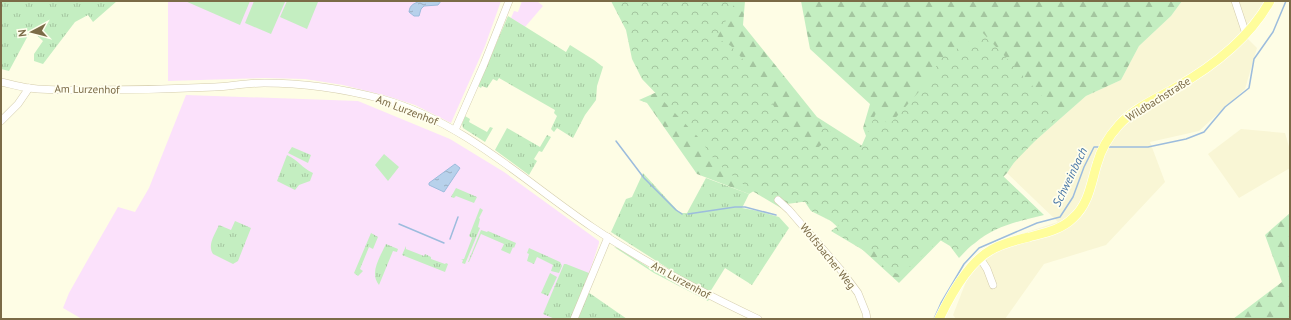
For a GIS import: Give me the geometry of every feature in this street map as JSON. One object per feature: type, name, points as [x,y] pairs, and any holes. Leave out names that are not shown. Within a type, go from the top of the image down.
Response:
[{"type":"main road","name":"Wildbachstraße","points":[[939,319],[954,290],[980,258],[998,247],[1058,228],[1074,218],[1088,197],[1100,156],[1111,135],[1120,124],[1133,112],[1208,67],[1227,53],[1246,34],[1263,13],[1270,1]]},
{"type":"street","points":[[455,130],[484,64],[509,1]]},
{"type":"street","points":[[1234,1],[1246,34]]},
{"type":"street","name":"Am Lurzenhof","points":[[1,82],[29,88],[71,90],[132,90],[215,87],[263,83],[310,85],[336,88],[396,103],[455,130],[505,162],[608,238],[690,286],[758,319]]},
{"type":"street","points":[[1,121],[18,104],[29,88]]},
{"type":"street","name":"Wolfsbacher Weg","points":[[778,200],[789,210],[840,269],[858,293],[867,319]]},
{"type":"street","points":[[574,319],[608,238]]},
{"type":"street","points":[[980,258],[987,269],[993,285]]},
{"type":"shaded area","points":[[168,1],[501,1],[485,46],[451,123],[415,105],[387,96],[343,85],[305,79],[265,78],[168,81]]},
{"type":"shaded area","points":[[522,1],[537,1],[543,6],[525,27],[511,18],[514,11],[518,12]]},
{"type":"shaded area","points":[[1182,1],[1264,1],[1256,14],[1241,32],[1257,48],[1245,89],[1199,131],[1150,142],[1165,182],[1106,245],[1044,264],[1005,319],[956,319],[953,315],[969,274],[986,249],[1018,235],[1058,222],[1007,173],[1019,155],[1086,96],[1121,80],[1139,46],[1171,16]]},
{"type":"shaded area","points":[[186,95],[358,101],[450,139],[504,172],[599,241],[590,271],[571,319],[82,319],[63,308],[69,293],[118,207],[135,212],[149,188]]},
{"type":"shaded area","points":[[1241,129],[1285,133],[1290,150],[1290,168],[1239,198],[1208,154]]},
{"type":"green space","points":[[1,1],[117,1],[93,22],[88,15],[75,22],[43,64],[34,61],[34,54],[43,41],[31,30],[9,71],[1,69]]},
{"type":"green space","points":[[185,1],[250,1],[240,25]]},
{"type":"green space","points":[[254,1],[285,2],[271,34],[245,23]]},
{"type":"green space","points":[[287,1],[318,2],[307,29],[280,17]]},
{"type":"green space","points":[[611,1],[736,1],[717,38],[731,46],[766,85],[772,103],[784,124],[805,137],[815,150],[825,142],[818,131],[824,126],[858,154],[876,113],[889,125],[926,84],[941,58],[982,32],[1060,115],[1002,175],[1044,215],[1008,225],[991,232],[969,248],[959,258],[950,246],[940,240],[900,275],[885,269],[874,251],[868,253],[831,231],[839,225],[811,211],[805,202],[796,201],[793,199],[781,208],[749,189],[716,162],[699,138],[642,79],[632,59],[626,30]]},
{"type":"green space","points":[[652,1],[745,1],[743,25],[817,117],[872,152],[863,128],[870,104],[810,49],[801,1],[1182,1],[1171,16],[1139,46],[1121,80],[1086,96],[1019,155],[1007,173],[899,283],[809,201],[787,204],[760,187],[749,194],[697,174],[647,103],[639,100],[666,88]]},
{"type":"green space","points":[[508,16],[566,52],[570,45],[603,67],[597,86],[596,100],[585,115],[573,138],[557,128],[554,132],[551,129],[557,116],[554,113],[555,110],[499,78],[497,81],[493,79],[487,88],[482,86],[481,88],[478,86]]},
{"type":"green space","points":[[465,116],[470,119],[469,122],[487,132],[490,127],[493,128],[485,142],[463,128],[462,124]]},
{"type":"green space","points":[[507,128],[540,147],[547,135],[551,137],[542,152],[539,151],[534,159],[537,161],[529,175],[495,150]]},
{"type":"green space","points":[[292,147],[311,155],[308,163],[288,153]]},
{"type":"green space","points":[[384,154],[399,167],[388,181],[375,165]]},
{"type":"green space","points":[[287,155],[313,173],[310,181],[299,185],[295,190],[277,181]]},
{"type":"green space","points":[[643,173],[678,211],[682,213],[687,213],[706,178],[749,194],[742,208],[779,217],[789,228],[752,285],[725,268],[710,292],[680,276],[611,232],[626,199],[632,197]]},
{"type":"green space","points":[[456,188],[477,197],[474,203],[456,196],[454,198],[451,197]]},
{"type":"green space","points":[[480,208],[483,210],[479,218],[478,227],[480,228],[465,264],[462,263],[463,260],[461,259],[464,259],[472,238],[469,236]]},
{"type":"green space","points":[[1290,213],[1290,319],[1233,319],[1282,282],[1265,235]]},
{"type":"green space","points":[[235,221],[251,228],[238,261],[233,264],[213,254],[211,251],[211,243],[219,225],[231,230]]},
{"type":"green space","points":[[481,230],[488,231],[516,243],[510,254],[501,250],[504,244],[481,234],[468,262]]},
{"type":"green space","points":[[371,233],[378,237],[373,249],[369,247],[360,269],[363,271],[358,276],[354,273]]},
{"type":"green space","points":[[386,244],[398,249],[397,252],[393,251],[379,285],[376,280],[375,270]]},
{"type":"green space","points":[[406,246],[406,249],[424,256],[425,254],[431,257],[431,259],[448,264],[445,272],[402,255]]},
{"type":"green space","points":[[614,247],[651,269],[709,299],[708,301],[654,273]]},
{"type":"green space","points":[[529,248],[560,262],[562,266],[559,273],[551,271],[553,265],[537,257],[534,264],[527,261],[529,254],[527,253]]},
{"type":"green space","points":[[564,264],[589,273],[571,319],[555,319],[543,314]]},
{"type":"green space","points":[[550,273],[557,277],[548,296],[541,293]]},
{"type":"green space","points":[[588,292],[627,319],[578,319]]},
{"type":"water","points":[[420,1],[441,1],[438,5],[424,6],[421,9],[419,16],[414,16],[409,12],[410,7]]},
{"type":"water","points":[[455,164],[460,168],[444,192],[429,185],[429,183]]},
{"type":"waterway","name":"Schweinbach","points":[[1107,147],[1148,147],[1186,139],[1204,132],[1225,107],[1249,88],[1254,59],[1273,32],[1286,1]]},
{"type":"waterway","points":[[616,141],[644,178],[676,210],[682,214]]},
{"type":"waterway","name":"Schweinbach","points":[[934,319],[941,303],[964,264],[979,248],[1037,223],[1060,217],[1073,197],[1084,167],[1094,147],[1100,147]]},
{"type":"waterway","points":[[688,214],[735,207],[745,207],[776,215]]},
{"type":"waterway","points":[[450,239],[458,217]]},
{"type":"waterway","points":[[399,224],[444,243]]}]
